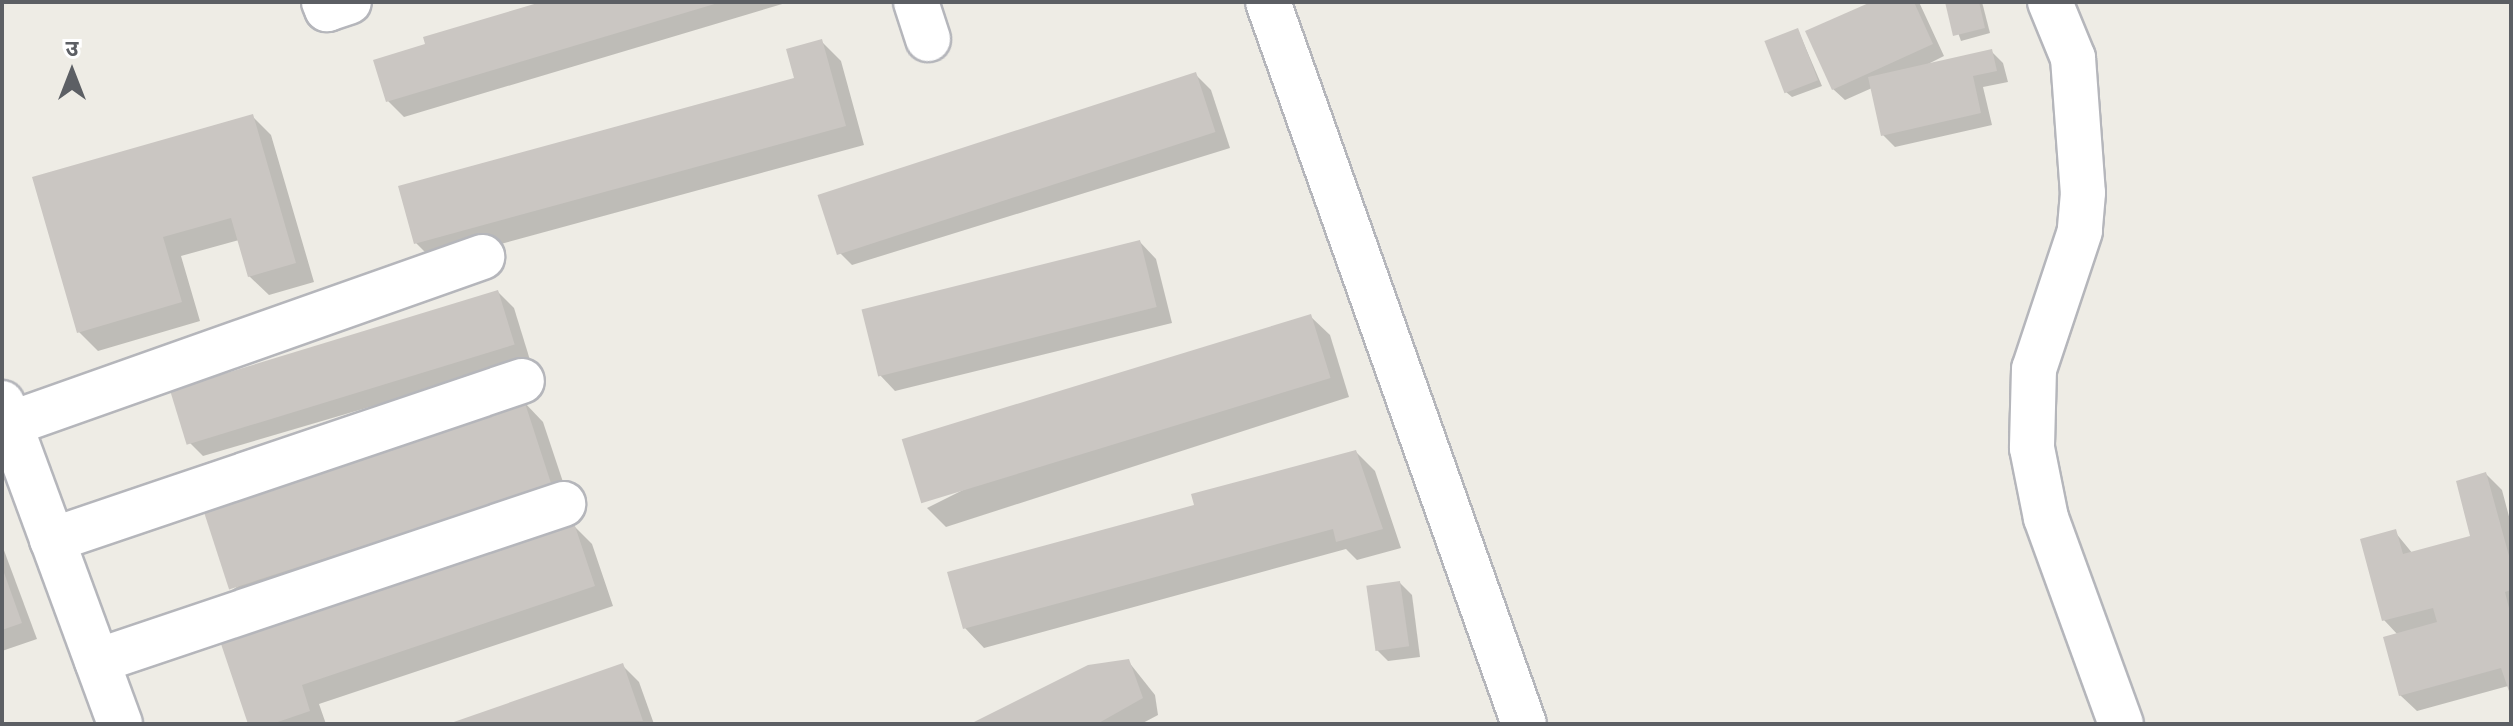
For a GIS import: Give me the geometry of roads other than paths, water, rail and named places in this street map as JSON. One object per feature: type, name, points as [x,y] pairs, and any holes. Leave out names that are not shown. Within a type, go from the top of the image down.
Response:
[{"type":"street","points":[[324,2],[327,9],[349,2]]},
{"type":"street","points":[[1268,2],[1524,724]]},
{"type":"street","points":[[2050,2],[2073,58],[2083,193],[2080,231],[2034,369],[2032,448],[2046,518],[2121,724]]},
{"type":"street","points":[[120,724],[6,413],[482,257]]},
{"type":"street","points":[[52,540],[522,381]]},
{"type":"street","points":[[97,661],[563,504]]}]
